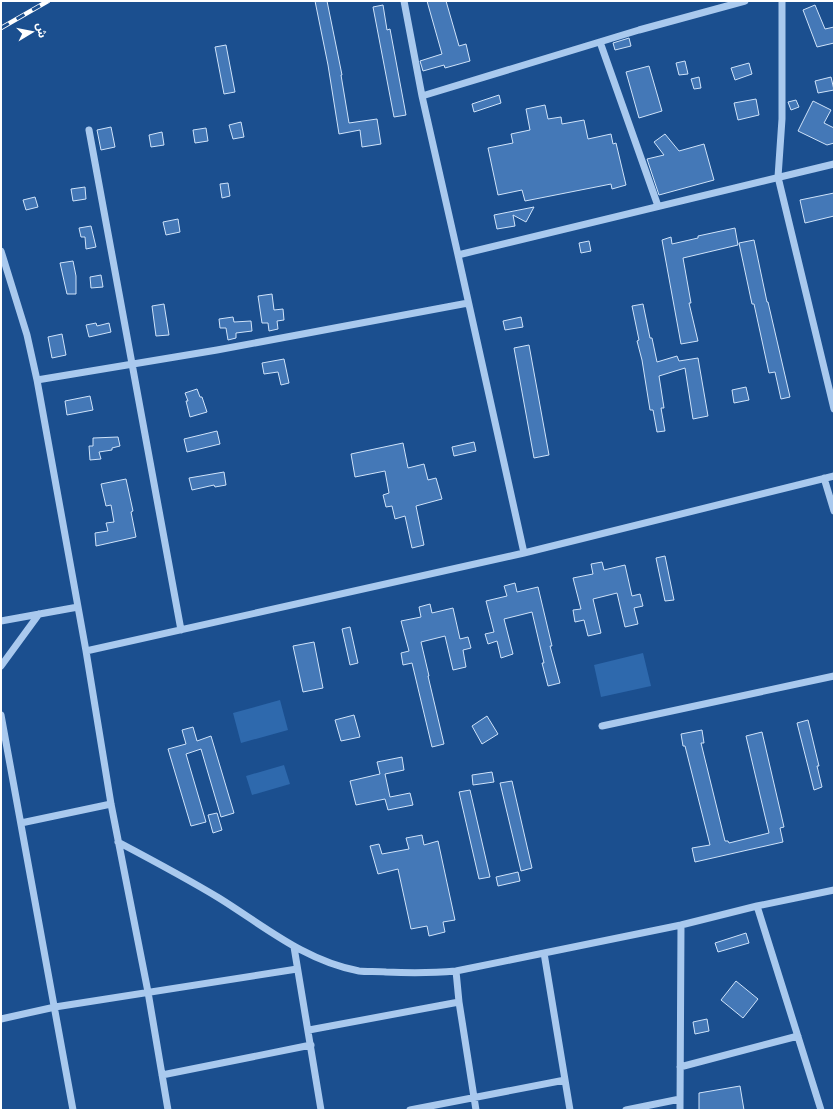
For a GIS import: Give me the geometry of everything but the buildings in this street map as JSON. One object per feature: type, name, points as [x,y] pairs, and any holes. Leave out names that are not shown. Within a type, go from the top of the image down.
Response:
[{"type":"street","points":[[404,1],[422,96],[524,553]]},
{"type":"street","points":[[422,96],[639,30],[745,1]]},
{"type":"street","points":[[782,1],[782,119],[778,177],[834,409]]},
{"type":"street","points":[[600,42],[658,206]]},
{"type":"street","points":[[89,130],[181,630]]},
{"type":"street","points":[[458,255],[834,164]]},
{"type":"street","points":[[1,251],[27,335],[37,380],[86,651],[111,804],[148,992],[168,1110]]},
{"type":"street","points":[[37,380],[133,365],[468,304]]},
{"type":"street","points":[[86,651],[524,553],[834,476]]},
{"type":"street","points":[[824,478],[834,511]]},
{"type":"street","points":[[1,621],[78,607]]},
{"type":"street","points":[[1,666],[39,614]]},
{"type":"street","points":[[602,726],[834,676]]},
{"type":"street","points":[[1,715],[74,1110]]},
{"type":"street","points":[[21,822],[111,804]]},
{"type":"street","points":[[118,842],[205,889],[294,947],[322,960],[359,971],[429,973],[456,972],[681,925],[757,906],[834,890]]},
{"type":"street","points":[[757,906],[821,1110]]},
{"type":"street","points":[[680,1110],[681,925]]},
{"type":"street","points":[[294,947],[322,1110]]},
{"type":"street","points":[[544,954],[570,1110]]},
{"type":"street","points":[[1,1019],[55,1007],[297,970]]},
{"type":"street","points":[[456,972],[459,1002],[476,1110]]},
{"type":"street","points":[[309,1030],[459,1002]]},
{"type":"street","points":[[680,1067],[798,1036]]},
{"type":"street","points":[[162,1075],[311,1045]]},
{"type":"street","points":[[410,1110],[564,1080]]},
{"type":"street","points":[[626,1110],[680,1099]]},
{"type":"shaded area","points":[[643,653],[651,686],[601,697],[594,665]]},
{"type":"shaded area","points":[[280,700],[288,730],[241,743],[233,713]]},
{"type":"shaded area","points":[[284,765],[290,784],[252,795],[246,776]]},
{"type":"railway","points":[[1,28],[48,1]]}]
